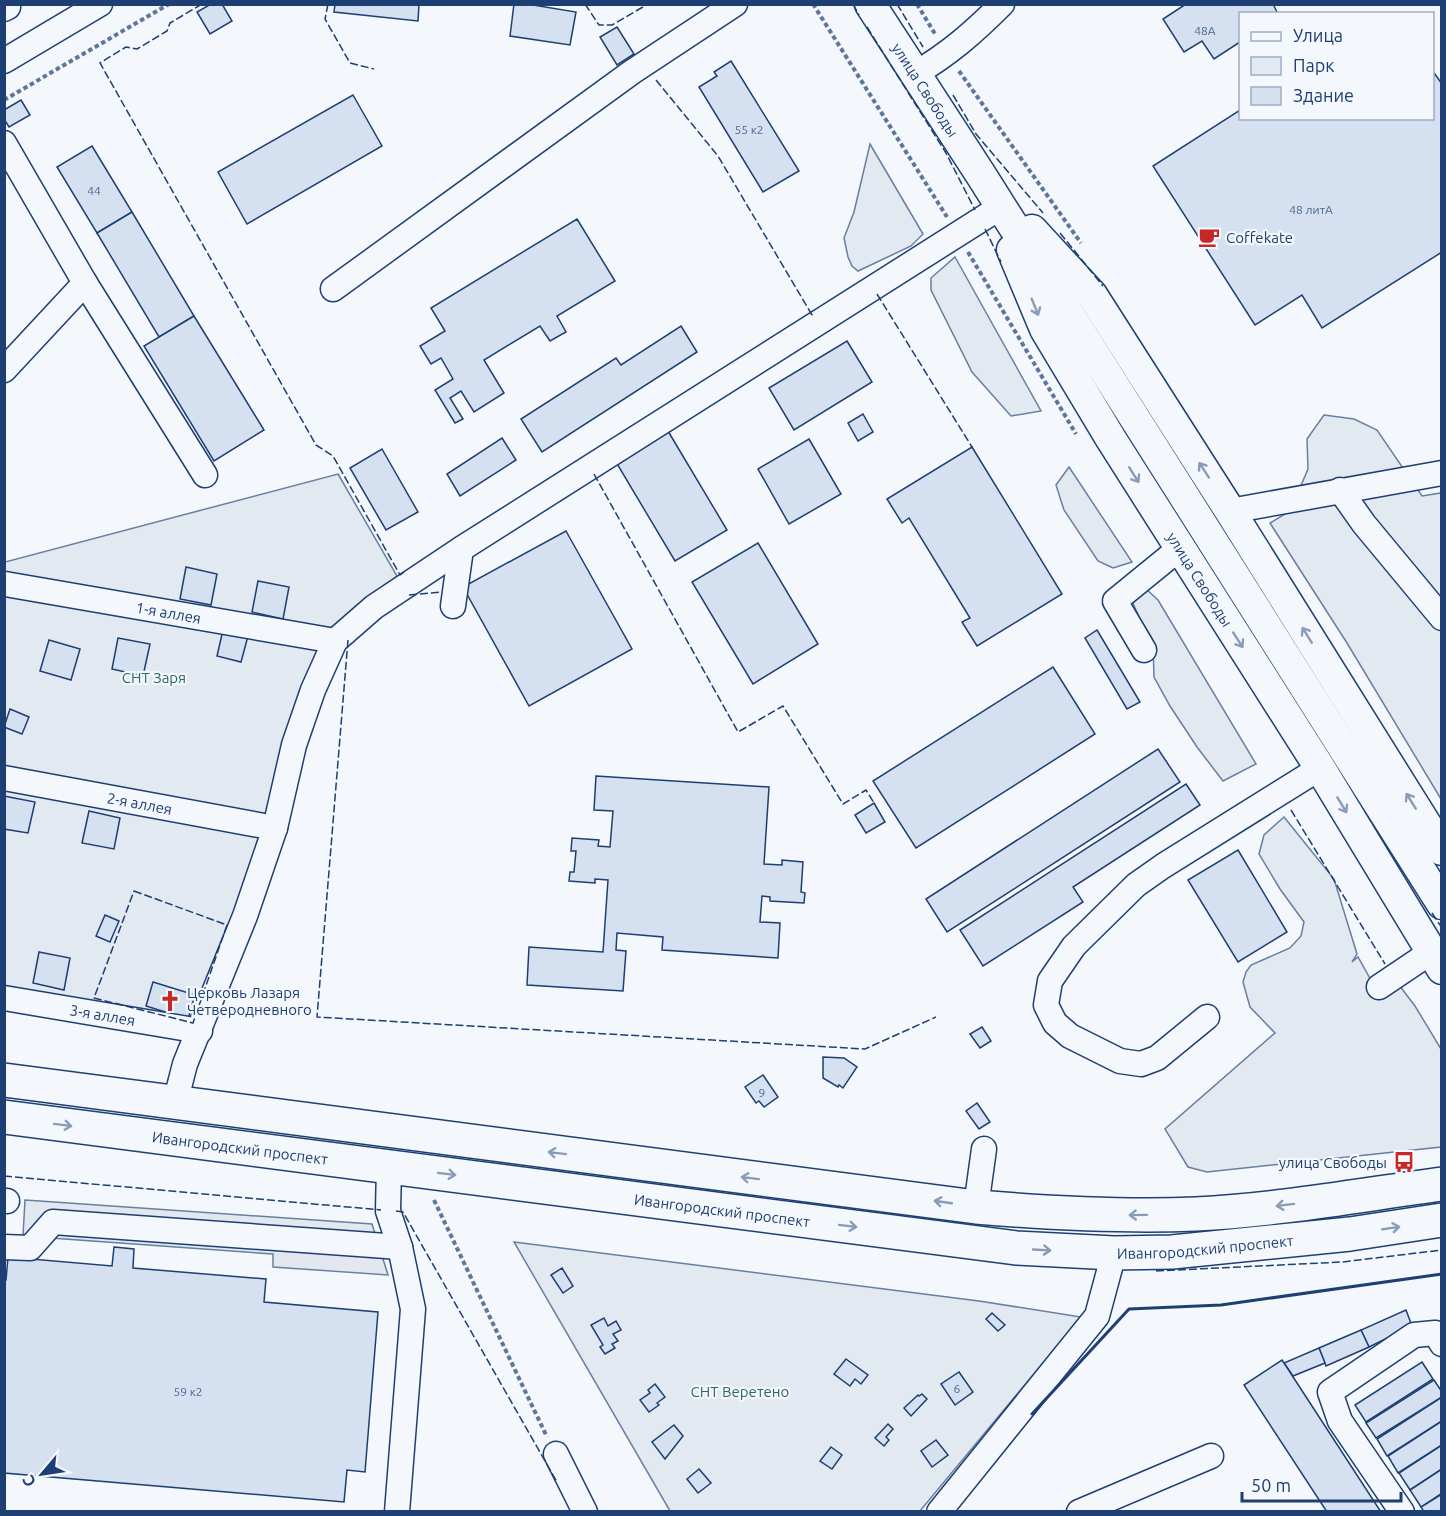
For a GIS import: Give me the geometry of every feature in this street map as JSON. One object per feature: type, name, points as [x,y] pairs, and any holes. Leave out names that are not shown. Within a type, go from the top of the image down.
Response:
[{"type":"highway","points":[[4,1080],[976,1207],[1038,1212],[1196,1214],[1266,1208],[1433,1182]]},
{"type":"highway","name":"Ивангородский проспект","points":[[4,1117],[1016,1248],[1114,1253],[1172,1252],[1350,1234],[1438,1222]]},
{"type":"main road","name":"улица Свободы","points":[[870,4],[981,175],[1442,904]]},
{"type":"main road","name":"улица Свободы","points":[[981,175],[1045,329],[1180,548],[1320,768],[1436,960]]},
{"type":"main road","name":"улица Свободы","points":[[981,175],[1092,295],[1442,850]]},
{"type":"street","points":[[4,9],[8,7],[6,4]]},
{"type":"street","points":[[4,61],[100,4]]},
{"type":"street","points":[[333,289],[632,72],[735,4]]},
{"type":"street","points":[[915,74],[948,54],[972,35],[1002,4]]},
{"type":"street","points":[[4,143],[86,283],[205,475]]},
{"type":"street","points":[[175,1103],[185,1064],[245,916],[275,828],[294,745],[313,690],[334,641],[374,607],[461,549],[996,210]]},
{"type":"street","points":[[4,370],[86,283]]},
{"type":"street","points":[[1230,511],[1442,473]]},
{"type":"street","points":[[1340,490],[1364,524],[1442,618]]},
{"type":"street","points":[[1144,650],[1115,601],[1180,548]]},
{"type":"street","points":[[453,606],[461,549]]},
{"type":"street","name":"1-я аллея","points":[[5,584],[334,641]]},
{"type":"street","points":[[1207,1017],[1157,1058],[1142,1064],[1120,1061],[1070,1036],[1055,1023],[1046,1005],[1050,981],[1074,946],[1136,885],[1162,866],[1320,768]]},
{"type":"street","name":"2-я аллея","points":[[4,778],[275,828]]},
{"type":"street","points":[[1378,987],[1436,960]]},
{"type":"street","name":"3-я аллея","points":[[4,998],[200,1031]]},
{"type":"street","points":[[976,1207],[984,1149]]},
{"type":"street","points":[[389,1167],[388,1211],[400,1247],[413,1309],[397,1512]]},
{"type":"street","points":[[4,1247],[30,1248],[53,1222],[400,1247]]},
{"type":"street","points":[[939,1512],[1096,1316],[1114,1253]]},
{"type":"street","points":[[1402,1512],[1340,1421],[1330,1392],[1414,1335],[1435,1333],[1442,1344]]},
{"type":"street","points":[[556,1454],[585,1512]]},
{"type":"street","points":[[1079,1512],[1211,1456]]},
{"type":"path","points":[[4,100],[169,4]]},
{"type":"path","points":[[916,4],[948,54],[1063,215]]},
{"type":"path","points":[[432,1196],[556,1454]]},
{"type":"green space","points":[[870,144],[923,234],[911,246],[858,271],[852,266],[848,257],[844,238],[854,212]]},
{"type":"green space","points":[[955,257],[1041,411],[1011,416],[972,372],[931,290],[931,278]]},
{"type":"green space","points":[[1324,415],[1354,419],[1377,430],[1422,496],[1441,493],[1441,799],[1347,643],[1270,523],[1290,511],[1308,469],[1307,439]]},
{"type":"green space","points":[[1069,467],[1132,562],[1113,568],[1098,561],[1064,510],[1056,485]]},
{"type":"green space","name":"СНТ Заря","points":[[338,474],[397,576],[330,635],[191,1039],[5,1006],[5,562]]},
{"type":"green space","points":[[1145,588],[1158,600],[1256,764],[1223,781],[1197,747],[1154,677],[1153,643],[1132,601]]},
{"type":"green space","points":[[1284,817],[1334,879],[1357,954],[1352,962],[1358,957],[1381,998],[1396,981],[1415,1006],[1441,1049],[1441,1147],[1207,1172],[1188,1167],[1165,1129],[1275,1033],[1250,1007],[1243,982],[1251,965],[1290,948],[1301,936],[1304,922],[1280,889],[1259,854],[1264,835]]},
{"type":"green space","name":"СНТ Веретено","points":[[514,1242],[979,1301],[1081,1317],[920,1511],[670,1511]]},
{"type":"shaded area","points":[[25,1200],[372,1224],[388,1275],[273,1267],[273,1254],[23,1236]]},
{"type":"building","points":[[211,4],[222,4],[232,21],[210,34],[197,12]]},
{"type":"building","points":[[335,4],[419,4],[418,21],[334,12]]},
{"type":"building","points":[[514,4],[576,12],[570,45],[510,36]]},
{"type":"building","points":[[1186,4],[1273,4],[1277,12],[1239,12],[1239,43],[1214,59],[1202,41],[1184,52],[1163,19]]},
{"type":"building","points":[[617,27],[634,54],[617,65],[600,37]]},
{"type":"building","points":[[731,61],[799,171],[763,192],[699,87],[717,76],[714,72]]},
{"type":"building","points":[[1434,73],[1442,84],[1442,252],[1322,328],[1302,295],[1255,325],[1153,166],[1239,111],[1239,120],[1434,120]]},
{"type":"building","points":[[353,95],[382,146],[247,224],[218,172]]},
{"type":"building","points":[[21,100],[30,115],[9,127],[4,119],[4,110]]},
{"type":"building","points":[[92,146],[132,212],[97,233],[57,167]]},
{"type":"building","points":[[132,212],[194,316],[159,337],[97,233]]},
{"type":"building","points":[[577,219],[615,281],[557,316],[566,332],[550,341],[540,326],[484,360],[504,393],[474,412],[461,391],[450,398],[463,419],[455,423],[435,390],[453,379],[441,358],[431,364],[420,346],[445,331],[431,308]]},
{"type":"building","points":[[194,316],[264,430],[214,461],[144,346]]},
{"type":"building","points":[[681,326],[697,352],[542,452],[521,419],[616,358],[621,365]]},
{"type":"building","points":[[847,341],[872,382],[794,430],[769,388]]},
{"type":"building","points":[[863,414],[873,432],[858,441],[848,423]]},
{"type":"building","points":[[665,426],[727,530],[675,561],[613,457]]},
{"type":"building","points":[[502,438],[516,460],[460,496],[447,474]]},
{"type":"building","points":[[809,439],[841,494],[789,524],[758,469]]},
{"type":"building","points":[[972,447],[1062,594],[977,646],[962,622],[970,618],[909,518],[902,523],[887,499]]},
{"type":"building","points":[[382,449],[418,512],[386,530],[350,468]]},
{"type":"building","points":[[566,531],[632,649],[529,706],[463,587]]},
{"type":"building","points":[[758,543],[818,644],[753,684],[692,582]]},
{"type":"building","points":[[186,567],[217,574],[211,605],[180,599]]},
{"type":"building","points":[[258,581],[289,587],[283,619],[252,612]]},
{"type":"building","points":[[223,630],[248,636],[241,662],[217,656]]},
{"type":"building","points":[[1097,630],[1140,702],[1127,709],[1085,638]]},
{"type":"building","points":[[118,638],[150,644],[143,676],[112,669]]},
{"type":"building","points":[[49,640],[80,649],[71,680],[40,671]]},
{"type":"building","points":[[1053,667],[1095,734],[916,848],[873,781]]},
{"type":"building","points":[[10,709],[29,717],[22,734],[4,727]]},
{"type":"building","points":[[1158,749],[1180,782],[947,932],[926,899]]},
{"type":"building","points":[[596,776],[769,787],[764,864],[782,865],[782,860],[803,862],[801,892],[805,893],[804,903],[770,901],[770,897],[762,896],[760,922],[780,923],[778,958],[662,950],[663,937],[617,933],[616,950],[626,951],[623,991],[527,985],[529,947],[603,952],[608,880],[595,879],[595,883],[569,881],[570,872],[574,872],[576,851],[571,851],[572,838],[599,840],[598,846],[610,847],[613,811],[594,810]]},
{"type":"building","points":[[1186,784],[1200,805],[1073,887],[1083,902],[983,966],[960,930]]},
{"type":"building","points":[[4,796],[35,802],[28,833],[4,829]]},
{"type":"building","points":[[874,803],[885,822],[866,833],[855,815]]},
{"type":"building","points":[[89,811],[120,818],[114,849],[82,843]]},
{"type":"building","points":[[1238,850],[1287,932],[1238,962],[1188,880]]},
{"type":"building","points":[[105,915],[119,921],[110,942],[96,936]]},
{"type":"building","points":[[39,952],[70,958],[64,990],[33,983]]},
{"type":"building","name":"Церковь Лазаря Четверодневного","points":[[153,982],[195,995],[188,1019],[146,1006]]},
{"type":"building","points":[[982,1027],[991,1041],[980,1048],[970,1034]]},
{"type":"building","points":[[823,1057],[844,1058],[857,1067],[843,1088],[823,1078]]},
{"type":"building","points":[[763,1075],[778,1097],[764,1107],[759,1101],[756,1103],[745,1087]]},
{"type":"building","points":[[977,1103],[990,1122],[979,1129],[966,1111]]},
{"type":"building","points":[[114,1247],[134,1249],[133,1268],[266,1279],[264,1302],[378,1312],[365,1472],[347,1470],[344,1502],[4,1473],[4,1280],[6,1280],[8,1257],[112,1266]]},
{"type":"building","points":[[562,1268],[573,1286],[563,1293],[551,1275]]},
{"type":"building","points":[[1406,1310],[1412,1326],[1369,1347],[1361,1330]]},
{"type":"building","points":[[992,1313],[1005,1325],[998,1331],[986,1319]]},
{"type":"building","points":[[604,1318],[608,1326],[616,1321],[621,1330],[613,1334],[618,1341],[612,1344],[615,1348],[605,1354],[600,1347],[603,1345],[591,1325]]},
{"type":"building","points":[[1361,1330],[1369,1347],[1326,1366],[1319,1348]]},
{"type":"building","points":[[1319,1348],[1325,1363],[1293,1376],[1284,1363]]},
{"type":"building","points":[[846,1359],[868,1375],[861,1384],[855,1379],[850,1386],[834,1374]]},
{"type":"building","points":[[1282,1360],[1381,1512],[1327,1512],[1244,1385]]},
{"type":"building","points":[[1422,1362],[1433,1379],[1366,1422],[1355,1405]]},
{"type":"building","points":[[959,1372],[973,1392],[955,1405],[941,1384]]},
{"type":"building","points":[[1434,1380],[1442,1392],[1442,1397],[1376,1438],[1366,1423]]},
{"type":"building","points":[[655,1384],[665,1397],[649,1412],[640,1400],[650,1393],[648,1390]]},
{"type":"building","points":[[922,1394],[927,1399],[911,1416],[904,1408]]},
{"type":"building","points":[[1442,1397],[1442,1421],[1387,1456],[1377,1439]]},
{"type":"building","points":[[1442,1421],[1442,1445],[1398,1473],[1388,1456]]},
{"type":"building","points":[[888,1424],[893,1429],[886,1437],[889,1440],[884,1446],[875,1438]]},
{"type":"building","points":[[674,1425],[683,1436],[665,1459],[652,1442]]},
{"type":"building","points":[[936,1440],[948,1455],[932,1467],[921,1451]]},
{"type":"building","points":[[1442,1445],[1442,1469],[1410,1490],[1399,1473]]},
{"type":"building","points":[[831,1447],[842,1455],[832,1469],[820,1461]]},
{"type":"building","points":[[699,1469],[711,1483],[698,1493],[687,1479]]},
{"type":"building","points":[[1442,1469],[1442,1493],[1421,1507],[1410,1490]]},
{"type":"building","points":[[1442,1494],[1442,1512],[1424,1512],[1421,1507]]},
{"type":"fence","points":[[202,4],[170,23],[167,31],[137,49],[126,47],[100,63],[316,445],[333,456],[400,575],[404,572]]},
{"type":"fence","points":[[328,4],[325,19],[350,63],[374,69]]},
{"type":"fence","points":[[585,4],[599,25],[612,25],[648,4]]},
{"type":"fence","points":[[853,4],[859,15]]},
{"type":"fence","points":[[897,4],[923,47]]},
{"type":"fence","points":[[867,27],[946,153],[975,210]]},
{"type":"fence","points":[[656,80],[718,156],[812,315],[810,316]]},
{"type":"fence","points":[[953,95],[976,134],[1043,213]]},
{"type":"fence","points":[[985,229],[1001,262]]},
{"type":"fence","points":[[1060,233],[1103,286]]},
{"type":"fence","points":[[877,294],[972,447]]},
{"type":"fence","points":[[594,474],[738,732],[783,706],[843,804],[866,790],[874,803]]},
{"type":"fence","points":[[409,595],[442,592]]},
{"type":"fence","points":[[348,640],[317,1017],[865,1049],[936,1017]]},
{"type":"fence","points":[[1291,810],[1385,964]]},
{"type":"fence","points":[[134,891],[227,925],[193,1023],[94,998],[134,891]]},
{"type":"fence","points":[[1432,913],[1442,928]]},
{"type":"fence","points":[[4,1176],[381,1210]]},
{"type":"fence","points":[[396,1211],[403,1212],[557,1482]]},
{"type":"fence","points":[[1156,1271],[1342,1262],[1442,1250]]},
{"type":"wall","points":[[1032,1414],[1129,1309],[1221,1305],[1442,1274]]},
{"type":"place","name":"Coffekate","points":[[1209,237]]},
{"type":"place","name":"Церковь Лазаря Четверодневного","points":[[170,1001]]},
{"type":"place","name":"улица Свободы","points":[[1404,1162]]}]
